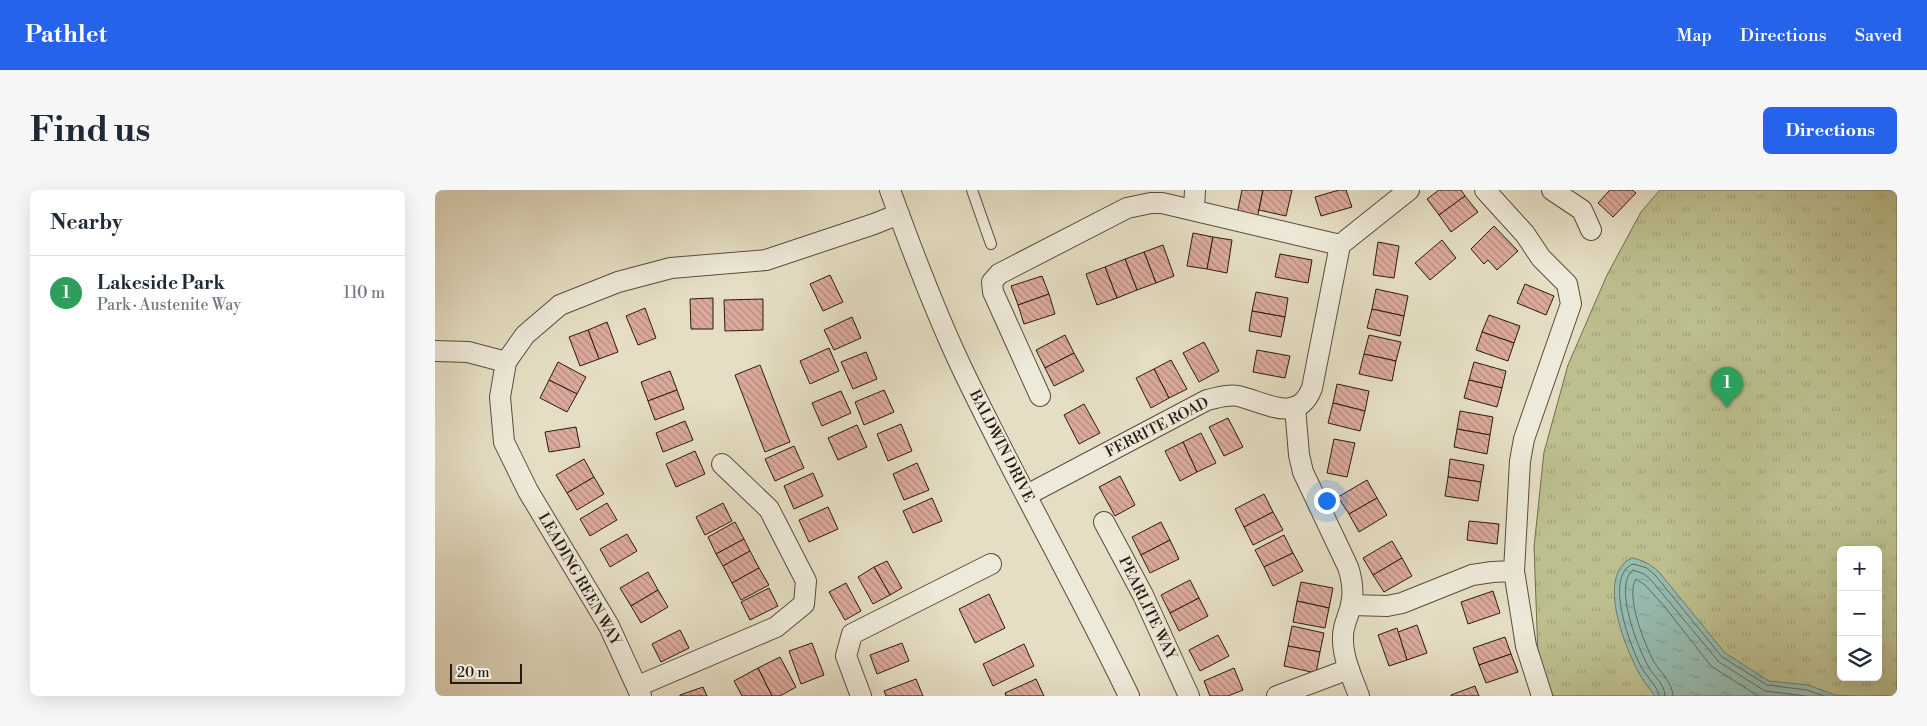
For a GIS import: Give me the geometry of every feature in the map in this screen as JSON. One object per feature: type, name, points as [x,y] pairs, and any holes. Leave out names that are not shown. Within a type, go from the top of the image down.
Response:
[{"type":"street","name":"BALDWIN DRIVE","points":[[889,190],[921,275],[958,361],[1097,629],[1129,696]]},
{"type":"street","points":[[1359,696],[1344,650],[1343,634],[1351,605],[1353,587],[1348,566],[1300,464],[1295,407],[1309,397],[1312,388],[1340,245],[1409,190]]},
{"type":"street","points":[[1485,190],[1525,234],[1541,258],[1567,284],[1571,304],[1524,439],[1520,461],[1514,572],[1526,646],[1542,696]]},
{"type":"street","points":[[1552,190],[1582,210],[1591,230]]},
{"type":"street","points":[[1040,396],[993,292],[992,282],[999,274],[1127,208],[1151,203],[1194,200],[1340,245]]},
{"type":"street","name":"LEADING REEN WAY","points":[[722,464],[769,509],[805,581],[804,604],[776,627],[639,691],[609,626],[528,492],[504,442],[500,397],[506,362],[525,335],[560,305],[610,286],[671,268],[766,260],[899,214]]},
{"type":"street","points":[[435,351],[468,352],[506,362]]},
{"type":"street","name":"FERRITE ROAD","points":[[1027,495],[1207,400],[1221,396],[1236,396],[1278,408],[1295,407]]},
{"type":"street","name":"PEARLITE WAY","points":[[1104,522],[1143,595],[1189,696]]},
{"type":"street","points":[[861,696],[846,656],[852,634],[991,564]]},
{"type":"street","points":[[1351,605],[1387,606],[1402,603],[1472,575],[1514,572]]},
{"type":"street","points":[[1277,696],[1349,669]]},
{"type":"lane","points":[[972,190],[991,244]]},
{"type":"green space","points":[[1660,190],[1897,190],[1897,696],[1552,696],[1538,656],[1534,547],[1544,452],[1568,365],[1607,275],[1641,212]]},
{"type":"water","points":[[1632,558],[1646,563],[1659,572],[1725,653],[1769,681],[1808,685],[1835,695],[1849,696],[1655,696],[1641,678],[1632,659],[1620,628],[1616,611],[1614,594],[1616,579],[1621,566]]},
{"type":"building","points":[[1242,190],[1263,190],[1257,219],[1237,214]]},
{"type":"building","points":[[1263,190],[1292,190],[1286,216],[1259,210]]},
{"type":"building","points":[[1339,190],[1346,190],[1352,207],[1321,216],[1315,197]]},
{"type":"building","points":[[1439,190],[1461,190],[1465,196],[1439,215],[1427,199]]},
{"type":"building","points":[[1610,190],[1632,190],[1636,193],[1613,217],[1598,203]]},
{"type":"building","points":[[1465,196],[1478,212],[1451,232],[1439,215]]},
{"type":"building","points":[[1494,226],[1518,251],[1497,270],[1488,260],[1484,264],[1471,249]]},
{"type":"building","points":[[1193,233],[1213,237],[1207,269],[1187,266]]},
{"type":"building","points":[[1213,237],[1232,240],[1227,273],[1207,269]]},
{"type":"building","points":[[1442,240],[1456,258],[1430,280],[1415,263]]},
{"type":"building","points":[[1378,242],[1399,246],[1394,278],[1373,275]]},
{"type":"building","points":[[1163,245],[1174,276],[1156,283],[1144,252]]},
{"type":"building","points":[[1144,252],[1156,283],[1137,290],[1125,259]]},
{"type":"building","points":[[1280,254],[1312,260],[1308,283],[1275,277]]},
{"type":"building","points":[[1125,259],[1137,290],[1117,298],[1105,267]]},
{"type":"building","points":[[1105,267],[1117,298],[1097,305],[1086,274]]},
{"type":"building","points":[[830,275],[843,302],[823,311],[810,284]]},
{"type":"building","points":[[1042,276],[1049,294],[1018,305],[1011,286]]},
{"type":"building","points":[[1525,284],[1554,296],[1546,315],[1517,303]]},
{"type":"building","points":[[1376,289],[1408,296],[1404,316],[1372,309]]},
{"type":"building","points":[[1256,292],[1288,298],[1285,317],[1252,311]]},
{"type":"building","points":[[1049,294],[1055,314],[1024,324],[1018,305]]},
{"type":"building","points":[[713,298],[713,329],[691,329],[690,299]]},
{"type":"building","points":[[763,299],[763,330],[725,331],[724,300]]},
{"type":"building","points":[[645,308],[656,338],[638,345],[626,316]]},
{"type":"building","points":[[1372,309],[1404,316],[1400,336],[1367,328]]},
{"type":"building","points":[[1252,311],[1285,317],[1281,337],[1249,331]]},
{"type":"building","points":[[1489,315],[1520,326],[1514,343],[1482,332]]},
{"type":"building","points":[[852,317],[861,338],[834,350],[824,330]]},
{"type":"building","points":[[607,322],[618,352],[599,359],[588,330]]},
{"type":"building","points":[[588,330],[599,359],[580,366],[569,337]]},
{"type":"building","points":[[1482,332],[1514,343],[1508,361],[1476,350]]},
{"type":"building","points":[[1065,335],[1074,353],[1045,368],[1036,350]]},
{"type":"building","points":[[1369,335],[1401,342],[1396,361],[1364,354]]},
{"type":"building","points":[[1204,342],[1219,371],[1199,382],[1183,353]]},
{"type":"building","points":[[829,348],[839,371],[810,384],[800,361]]},
{"type":"building","points":[[1257,350],[1290,356],[1285,378],[1253,372]]},
{"type":"building","points":[[866,352],[877,379],[853,389],[841,362]]},
{"type":"building","points":[[1074,353],[1084,371],[1054,386],[1045,368]]},
{"type":"building","points":[[1364,354],[1396,361],[1392,381],[1359,374]]},
{"type":"building","points":[[1171,360],[1187,389],[1169,398],[1154,369]]},
{"type":"building","points":[[558,362],[586,377],[577,394],[549,380]]},
{"type":"building","points":[[1474,362],[1506,371],[1502,388],[1469,380]]},
{"type":"building","points":[[760,365],[790,442],[765,452],[735,375]]},
{"type":"building","points":[[1154,369],[1169,398],[1151,408],[1136,378]]},
{"type":"building","points":[[670,371],[677,390],[648,401],[641,382]]},
{"type":"building","points":[[549,380],[577,394],[567,412],[540,398]]},
{"type":"building","points":[[1469,380],[1502,388],[1497,407],[1464,398]]},
{"type":"building","points":[[1337,384],[1369,391],[1365,411],[1333,403]]},
{"type":"building","points":[[677,390],[684,409],[655,420],[648,401]]},
{"type":"building","points":[[884,390],[894,412],[864,425],[855,402]]},
{"type":"building","points":[[841,391],[851,413],[822,426],[812,403]]},
{"type":"building","points":[[1333,403],[1365,411],[1360,431],[1328,423]]},
{"type":"building","points":[[1084,404],[1100,433],[1079,444],[1064,415]]},
{"type":"building","points":[[1460,411],[1493,417],[1490,435],[1457,429]]},
{"type":"building","points":[[1228,418],[1243,447],[1224,456],[1209,427]]},
{"type":"building","points":[[685,421],[693,440],[663,452],[656,433]]},
{"type":"building","points":[[901,424],[912,451],[888,461],[877,434]]},
{"type":"building","points":[[857,425],[867,447],[838,460],[828,438]]},
{"type":"building","points":[[576,427],[580,447],[549,452],[545,432]]},
{"type":"building","points":[[1457,429],[1490,435],[1487,454],[1454,447]]},
{"type":"building","points":[[1201,433],[1216,463],[1197,472],[1183,442]]},
{"type":"building","points":[[1334,439],[1355,443],[1347,477],[1327,473]]},
{"type":"building","points":[[1183,442],[1197,472],[1180,481],[1165,451]]},
{"type":"building","points":[[794,446],[804,468],[775,481],[765,459]]},
{"type":"building","points":[[695,451],[705,474],[676,487],[666,464]]},
{"type":"building","points":[[584,459],[594,477],[567,493],[556,475]]},
{"type":"building","points":[[1450,459],[1484,465],[1481,482],[1448,477]]},
{"type":"building","points":[[917,463],[929,490],[904,500],[893,474]]},
{"type":"building","points":[[813,473],[823,496],[794,509],[784,486]]},
{"type":"building","points":[[1120,476],[1135,505],[1115,516],[1099,487]]},
{"type":"building","points":[[594,477],[604,494],[577,510],[567,493]]},
{"type":"building","points":[[1448,477],[1481,482],[1478,501],[1445,496]]},
{"type":"building","points":[[1367,480],[1377,498],[1349,514],[1338,497]]},
{"type":"building","points":[[1264,494],[1273,512],[1244,527],[1235,509]]},
{"type":"building","points":[[932,498],[942,521],[913,533],[903,511]]},
{"type":"building","points":[[1377,498],[1387,515],[1359,532],[1349,514]]},
{"type":"building","points":[[607,503],[617,520],[590,536],[580,519]]},
{"type":"building","points":[[723,503],[732,521],[705,535],[696,517]]},
{"type":"building","points":[[828,507],[838,529],[809,542],[799,520]]},
{"type":"building","points":[[1273,512],[1283,530],[1253,545],[1244,527]]},
{"type":"building","points":[[1469,521],[1499,524],[1497,544],[1467,540]]},
{"type":"building","points":[[735,522],[744,539],[716,554],[708,537]]},
{"type":"building","points":[[1161,522],[1170,540],[1141,555],[1132,537]]},
{"type":"building","points":[[627,534],[637,551],[610,567],[600,549]]},
{"type":"building","points":[[1284,535],[1293,553],[1264,567],[1255,550]]},
{"type":"building","points":[[744,539],[750,551],[723,566],[716,554]]},
{"type":"building","points":[[1170,540],[1179,559],[1150,573],[1141,555]]},
{"type":"building","points":[[1392,541],[1402,558],[1373,575],[1363,558]]},
{"type":"building","points":[[750,551],[759,568],[732,583],[723,566]]},
{"type":"building","points":[[1293,553],[1303,571],[1273,586],[1264,567]]},
{"type":"building","points":[[1402,558],[1412,576],[1384,592],[1373,575]]},
{"type":"building","points":[[887,561],[902,588],[890,595],[874,567]]},
{"type":"building","points":[[874,567],[890,595],[873,604],[858,577]]},
{"type":"building","points":[[759,568],[769,585],[741,600],[732,583]]},
{"type":"building","points":[[648,572],[658,590],[631,606],[620,588]]},
{"type":"building","points":[[1190,580],[1199,598],[1170,613],[1161,595]]},
{"type":"building","points":[[1301,582],[1333,588],[1329,608],[1297,601]]},
{"type":"building","points":[[846,583],[861,611],[845,620],[829,592]]},
{"type":"building","points":[[769,588],[778,606],[750,620],[741,602]]},
{"type":"building","points":[[658,590],[668,607],[641,623],[631,606]]},
{"type":"building","points":[[1493,591],[1500,613],[1468,624],[1461,602]]},
{"type":"building","points":[[989,594],[1005,628],[975,643],[959,609]]},
{"type":"building","points":[[1199,598],[1208,616],[1179,631],[1170,613]]},
{"type":"building","points":[[1297,601],[1329,608],[1325,628],[1293,622]]},
{"type":"building","points":[[1417,625],[1427,653],[1407,660],[1398,632]]},
{"type":"building","points":[[1292,626],[1324,633],[1320,652],[1288,646]]},
{"type":"building","points":[[1397,628],[1407,660],[1389,666],[1378,635]]},
{"type":"building","points":[[680,630],[689,648],[661,662],[652,644]]},
{"type":"building","points":[[1218,635],[1229,656],[1200,671],[1189,650]]},
{"type":"building","points":[[1505,637],[1511,654],[1479,665],[1473,648]]},
{"type":"building","points":[[812,643],[824,675],[801,684],[789,651]]},
{"type":"building","points":[[902,643],[909,661],[877,674],[870,655]]},
{"type":"building","points":[[1024,644],[1034,666],[993,686],[983,664]]},
{"type":"building","points":[[1288,646],[1320,652],[1316,673],[1284,666]]},
{"type":"building","points":[[1511,654],[1518,672],[1486,683],[1479,665]]},
{"type":"building","points":[[780,657],[796,687],[780,696],[772,696],[758,668]]},
{"type":"building","points":[[758,668],[772,696],[742,696],[734,681]]},
{"type":"building","points":[[1234,668],[1243,690],[1228,696],[1210,696],[1204,681]]},
{"type":"building","points":[[916,679],[923,696],[886,696],[884,691]]},
{"type":"building","points":[[1036,679],[1044,696],[1006,696],[1005,693]]},
{"type":"building","points":[[1475,686],[1479,696],[1451,696],[1451,695]]},
{"type":"building","points":[[703,687],[707,696],[680,696],[680,695]]},
{"type":"place","name":"Lakeside Park","points":[[1727,408]]}]
